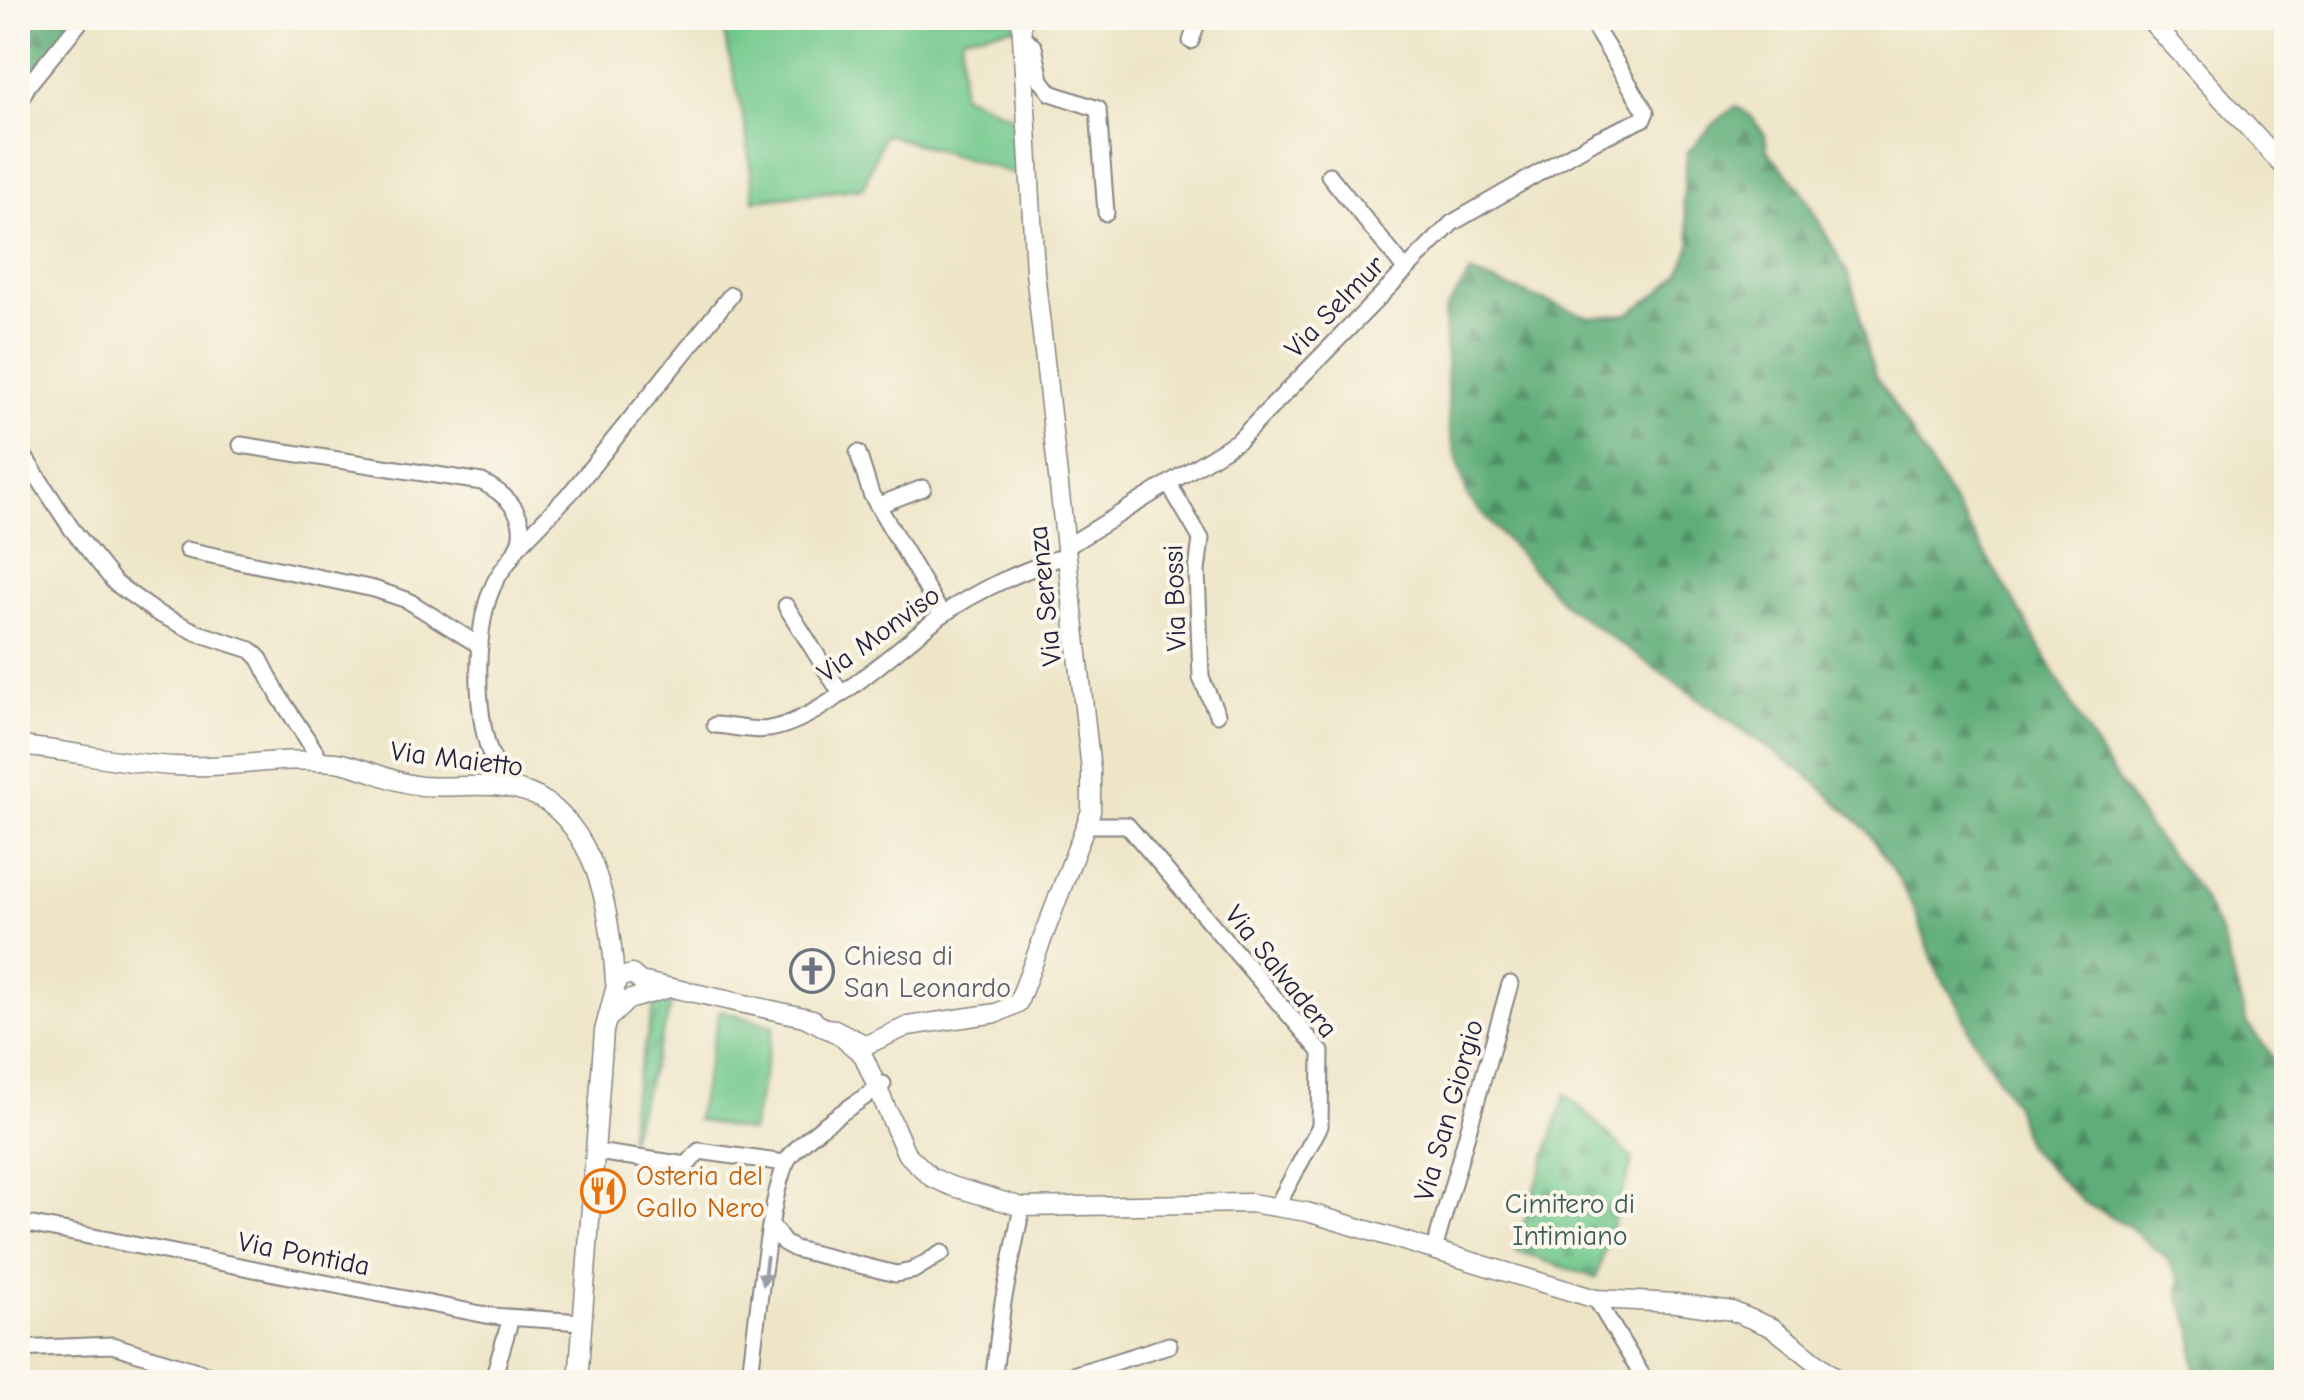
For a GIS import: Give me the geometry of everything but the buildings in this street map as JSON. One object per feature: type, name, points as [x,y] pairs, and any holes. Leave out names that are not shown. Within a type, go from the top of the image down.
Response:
[{"type":"street","points":[[1191,41],[1199,18]]},
{"type":"street","name":"Via Selmur","points":[[1066,551],[1238,440],[1452,224],[1596,140],[1643,119],[1646,112],[1588,18]]},
{"type":"street","points":[[2148,18],[2286,169]]},
{"type":"street","points":[[18,105],[28,85],[82,19]]},
{"type":"street","points":[[1021,26],[1034,47],[1041,80],[1051,93],[1098,109],[1106,213]]},
{"type":"street","name":"Via Serenza","points":[[872,1042],[908,1026],[997,1013],[1018,1003],[1091,811],[1091,770],[1035,272],[1021,26]]},
{"type":"street","points":[[1329,175],[1405,268]]},
{"type":"street","points":[[516,549],[573,490],[730,294]]},
{"type":"street","points":[[241,445],[482,482],[496,489],[519,515],[521,535],[490,594],[480,646],[483,727],[490,754],[514,788]]},
{"type":"street","points":[[18,447],[81,542],[115,583],[157,613],[198,633],[251,650],[260,659],[278,696],[322,762]]},
{"type":"street","points":[[858,452],[871,494],[942,615]]},
{"type":"street","name":"Via Bossi","points":[[1169,484],[1201,539],[1197,570],[1201,678],[1216,714]]},
{"type":"street","points":[[878,506],[922,488]]},
{"type":"street","points":[[187,550],[374,589],[407,600],[480,646]]},
{"type":"street","name":"Via Monviso","points":[[715,725],[769,730],[809,714],[942,615],[990,585],[1066,551]]},
{"type":"street","points":[[786,606],[840,692]]},
{"type":"street","name":"Via Maietto","points":[[18,746],[176,766],[338,762],[409,784],[514,788],[547,803],[578,832],[596,876],[628,987]]},
{"type":"street","name":"Via Salvadera","points":[[1086,825],[1127,825],[1321,1052],[1320,1126],[1277,1206]]},
{"type":"street","name":"Via San Giorgio","points":[[1434,1250],[1510,984]]},
{"type":"street","points":[[578,1382],[606,1020],[628,987],[670,988],[850,1028],[872,1042],[880,1087]]},
{"type":"street","points":[[806,1018],[863,1055],[916,1166],[951,1186],[1022,1207],[1238,1202],[1277,1206],[1596,1299],[1676,1303],[1732,1311],[1774,1328],[1841,1382]]},
{"type":"street","points":[[825,1028],[838,1030],[859,1044],[872,1042]]},
{"type":"street","points":[[749,1382],[771,1224],[785,1163],[798,1148],[880,1087]]},
{"type":"street","points":[[596,1152],[688,1164],[699,1151],[785,1163]]},
{"type":"street","points":[[993,1382],[1003,1302],[1022,1207]]},
{"type":"street","name":"Via Pontida","points":[[18,1222],[491,1316],[582,1322]]},
{"type":"street","points":[[771,1224],[784,1243],[795,1250],[896,1274],[912,1270],[942,1253]]},
{"type":"street","points":[[1596,1299],[1646,1382]]},
{"type":"street","points":[[492,1382],[511,1318]]},
{"type":"street","points":[[18,1349],[112,1345],[233,1382]]},
{"type":"street","points":[[1050,1382],[1169,1345]]},
{"type":"green space","points":[[18,18],[87,18],[32,92],[18,146]]},
{"type":"green space","points":[[721,18],[1016,18],[1016,27],[962,36],[961,94],[1020,120],[1022,176],[884,134],[863,188],[754,200],[746,130]]},
{"type":"green space","points":[[1736,106],[1750,115],[1765,135],[1767,150],[1800,188],[1854,289],[1876,376],[2018,608],[2098,751],[2147,826],[2197,889],[2222,937],[2247,1024],[2286,1073],[2286,1382],[2195,1382],[2193,1328],[2179,1297],[2180,1278],[2167,1259],[2130,1227],[2083,1202],[2026,1146],[2015,1105],[1971,1035],[1959,1006],[1937,971],[1915,911],[1866,829],[1811,778],[1565,605],[1468,498],[1449,429],[1444,313],[1470,273],[1589,317],[1628,314],[1680,273],[1692,243],[1683,202],[1687,153]]},
{"type":"green space","points":[[656,999],[673,1000],[629,1141],[631,1103]]},
{"type":"green space","points":[[720,1010],[774,1026],[751,1132],[696,1120]]},
{"type":"green space","name":"Cimitero di Intimiano","points":[[1566,1094],[1633,1159],[1596,1278],[1515,1251]]},
{"type":"place","name":"Chiesa di San Leonardo","points":[[812,971]]},
{"type":"place","name":"Osteria del Gallo Nero","points":[[603,1191]]}]
